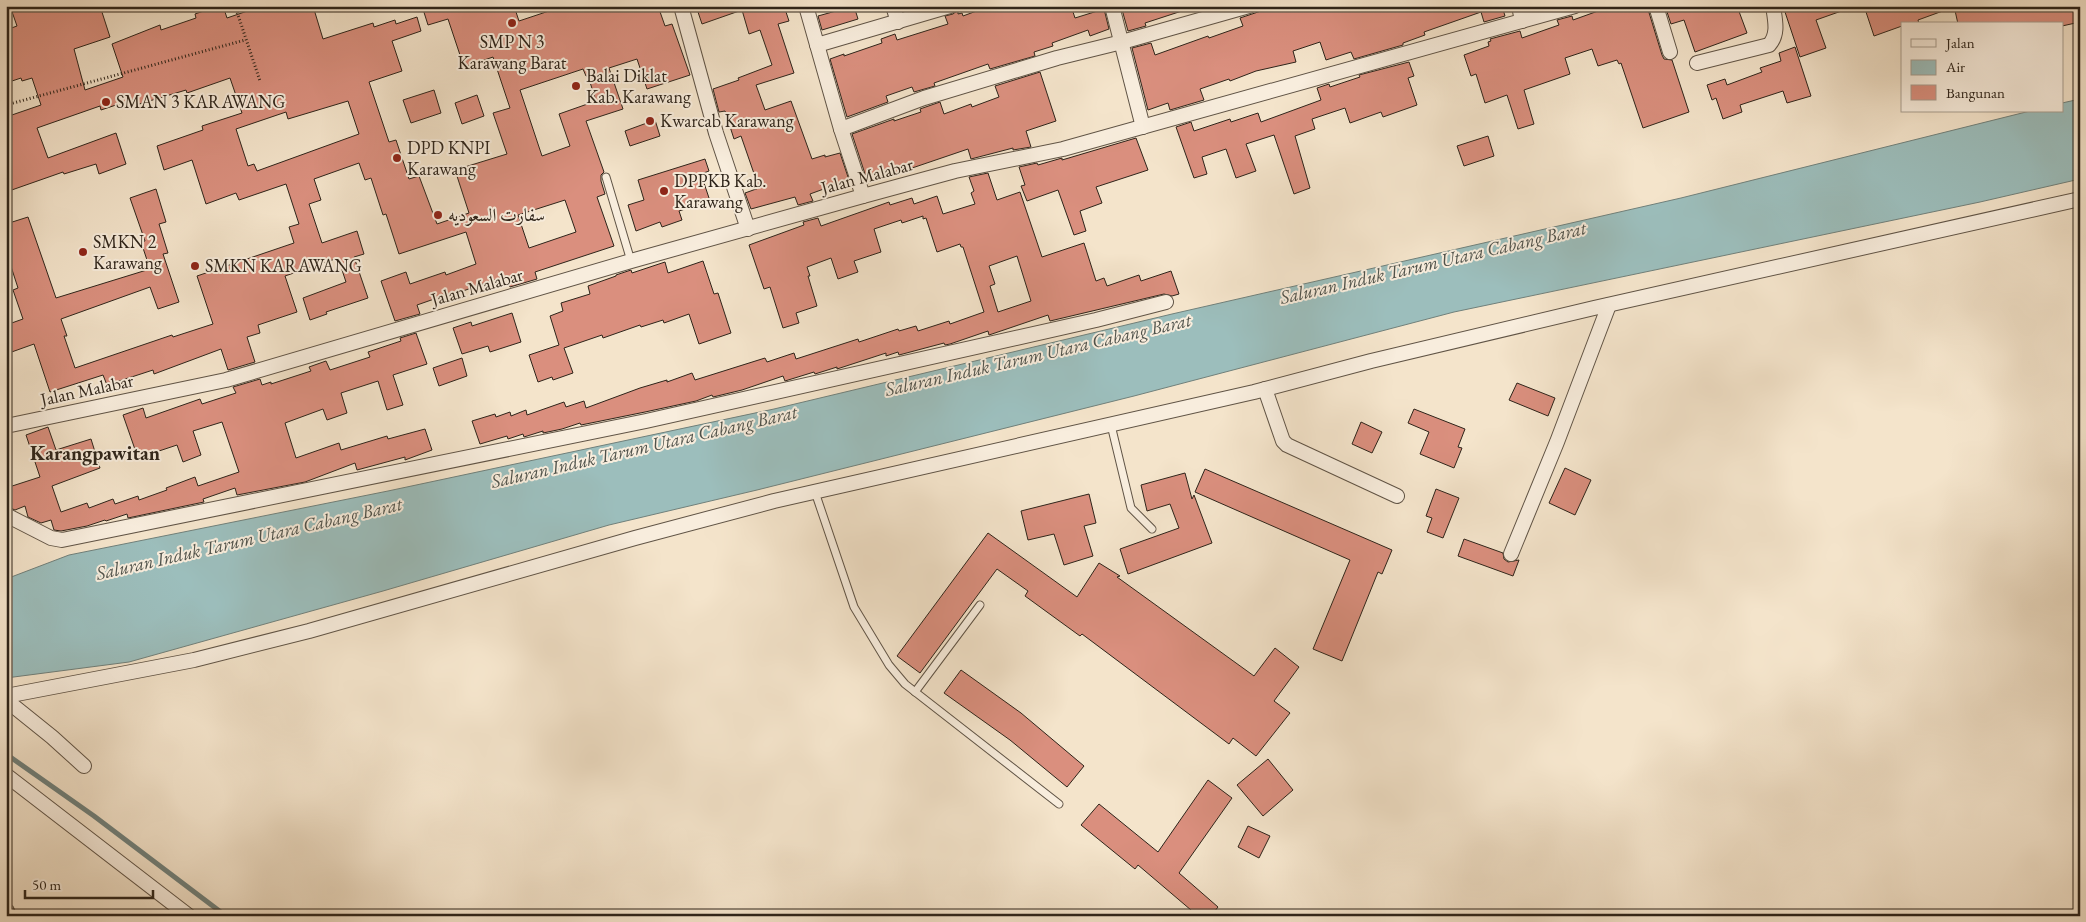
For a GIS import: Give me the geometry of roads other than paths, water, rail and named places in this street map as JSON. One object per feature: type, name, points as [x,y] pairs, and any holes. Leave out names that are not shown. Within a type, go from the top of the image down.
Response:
[{"type":"street","points":[[681,6],[716,133],[748,229]]},
{"type":"street","points":[[806,6],[841,129],[863,196]]},
{"type":"street","points":[[894,6],[898,22]]},
{"type":"street","points":[[817,45],[950,6]]},
{"type":"street","points":[[1112,6],[1143,127]]},
{"type":"street","points":[[841,129],[924,98],[1057,58],[1122,42],[1249,6]]},
{"type":"street","points":[[1519,6],[1522,22]]},
{"type":"street","name":"Jalan Malabar","points":[[6,426],[226,380],[631,261],[863,196],[955,171],[1063,149],[1575,6]]},
{"type":"street","points":[[1656,6],[1670,52]]},
{"type":"street","points":[[1697,63],[1769,45],[1774,40],[1776,32],[1773,6]]},
{"type":"street","points":[[6,696],[203,658],[309,631],[634,538],[774,501],[1265,389],[1371,361],[1609,305],[2080,199]]},
{"type":"street","points":[[6,516],[51,538],[62,540],[646,421],[1096,320],[1166,302]]},
{"type":"street","points":[[1511,554],[1557,442],[1609,305]]},
{"type":"street","points":[[1265,389],[1283,441],[1287,445],[1397,496]]},
{"type":"street","points":[[6,700],[84,766]]},
{"type":"street","points":[[6,776],[189,916]]},
{"type":"street","points":[[6,912],[7,916]]},
{"type":"lane","points":[[606,177],[631,261]]},
{"type":"lane","points":[[1111,425],[1131,508],[1152,529]]},
{"type":"lane","points":[[815,492],[854,607],[889,665],[904,684],[1059,804]]},
{"type":"lane","points":[[915,692],[980,605]]},
{"type":"water","name":"Saluran Induk Tarum Utara Cabang Barat","points":[[2080,99],[2080,179],[1980,202],[1454,312],[1134,396],[609,525],[129,662],[6,678],[6,579],[69,555],[388,491],[774,409],[1172,314],[1681,198],[2026,112],[2064,112],[2064,103]]},
{"type":"waterway","points":[[6,754],[94,816],[226,916]]},
{"type":"place","name":"SMP N 3 Karawang Barat","points":[[512,23]]},
{"type":"place","name":"Balai Diklat Kab. Karawang","points":[[576,86]]},
{"type":"place","name":"SMAN 3 KARAWANG","points":[[106,102]]},
{"type":"place","name":"Kwarcab Karawang","points":[[650,121]]},
{"type":"place","name":"DPD KNPI Karawang","points":[[397,158]]},
{"type":"place","name":"DPPKB Kab. Karawang","points":[[664,191]]},
{"type":"place","name":"سفارت السعوديه","points":[[438,215]]},
{"type":"place","name":"SMKN 2 Karawang","points":[[83,252]]},
{"type":"place","name":"SMKN KARAWANG","points":[[195,266]]},
{"type":"district","name":"Karangpawitan","points":[[95,453]]}]
